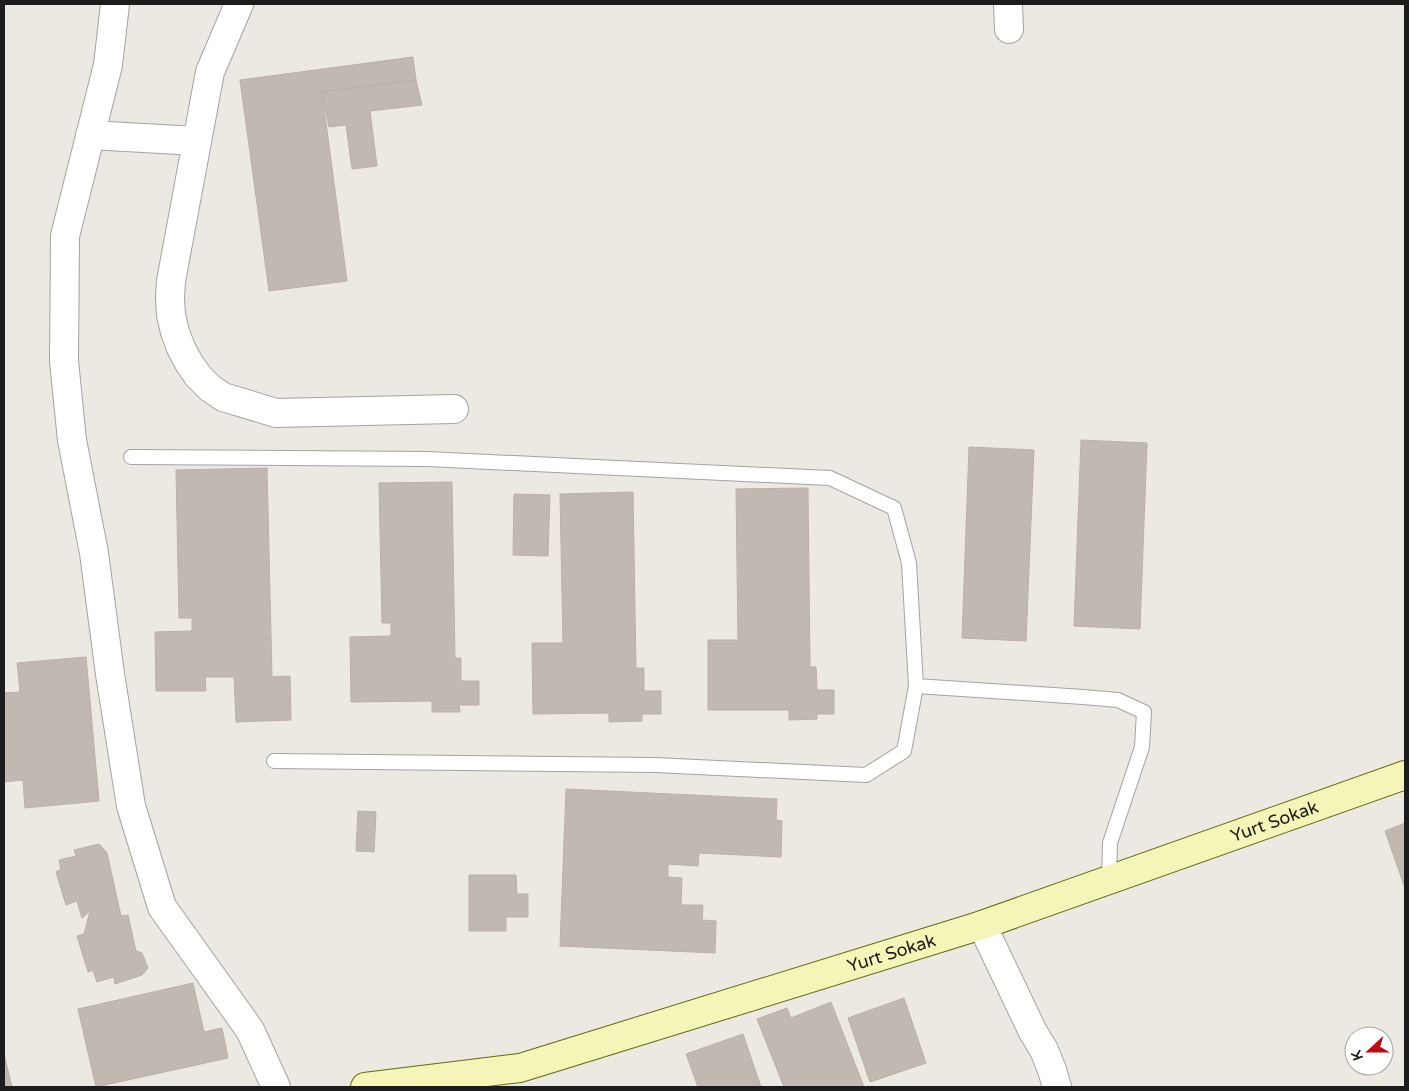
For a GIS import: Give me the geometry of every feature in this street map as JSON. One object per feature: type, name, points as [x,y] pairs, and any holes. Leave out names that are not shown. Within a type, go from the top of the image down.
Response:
[{"type":"street","points":[[115,4],[108,65],[65,236],[64,361],[72,440],[94,553],[110,674],[131,806],[162,907],[250,1030],[276,1087]]},
{"type":"street","points":[[238,4],[210,72],[171,280],[171,315],[174,332],[181,348],[198,376],[223,397],[276,413],[454,409]]},
{"type":"street","points":[[90,135],[196,141]]},
{"type":"street","name":"Yurt Sokak","points":[[365,1087],[520,1068],[982,925],[1405,774]]},
{"type":"street","points":[[982,925],[1033,1032],[1044,1050],[1057,1087]]},
{"type":"lane","points":[[131,457],[427,459],[830,478],[894,508],[910,563],[916,686],[904,751],[866,776],[654,764],[274,761]]},
{"type":"lane","points":[[916,686],[1118,700],[1144,712],[1142,746],[1110,843],[1110,880]]},
{"type":"building","points":[[413,57],[416,80],[322,92],[347,281],[269,291],[240,80]]},
{"type":"building","points":[[416,80],[422,105],[370,111],[377,166],[352,169],[346,125],[329,127],[322,92]]},
{"type":"building","points":[[1081,440],[1147,443],[1140,629],[1074,626]]},
{"type":"building","points":[[969,447],[1034,450],[1026,641],[962,638]]},
{"type":"building","points":[[267,468],[272,677],[290,676],[291,720],[236,722],[234,677],[205,677],[206,691],[156,691],[155,632],[192,631],[192,618],[179,618],[176,470]]},
{"type":"building","points":[[452,482],[455,658],[461,658],[461,681],[479,681],[479,705],[459,705],[460,712],[432,712],[432,701],[351,702],[350,637],[391,636],[391,623],[382,623],[379,483]]},
{"type":"building","points":[[808,488],[810,667],[816,667],[817,690],[834,690],[834,714],[817,714],[817,719],[789,720],[789,710],[708,710],[708,640],[738,640],[736,489]]},
{"type":"building","points":[[633,492],[636,668],[644,668],[644,691],[661,691],[661,714],[642,714],[642,721],[609,722],[609,713],[533,714],[532,643],[563,643],[560,494]]},
{"type":"building","points":[[514,494],[550,495],[548,556],[513,555]]},
{"type":"building","points":[[86,657],[99,801],[25,808],[23,780],[4,782],[4,693],[20,692],[17,663]]},
{"type":"building","points":[[566,789],[777,799],[776,820],[782,821],[781,857],[699,853],[698,866],[668,864],[668,877],[682,878],[681,905],[703,905],[702,920],[716,921],[715,953],[560,946]]},
{"type":"building","points":[[358,811],[376,812],[374,852],[356,851]]},
{"type":"building","points":[[1405,823],[1405,888],[1385,831]]},
{"type":"building","points":[[99,844],[107,853],[121,916],[128,915],[136,951],[142,953],[148,968],[142,975],[115,984],[114,977],[97,982],[93,970],[88,972],[77,936],[84,934],[90,911],[82,918],[77,901],[66,905],[56,872],[61,869],[59,860],[76,856],[74,850]]},
{"type":"building","points":[[469,875],[516,875],[517,894],[528,894],[528,917],[506,917],[506,931],[469,931]]},
{"type":"building","points":[[193,983],[204,1032],[222,1028],[228,1058],[96,1087],[78,1009]]},
{"type":"building","points":[[904,998],[926,1063],[870,1082],[848,1018]]},
{"type":"building","points":[[831,1002],[864,1087],[784,1087],[757,1019],[787,1008],[791,1018]]},
{"type":"building","points":[[743,1034],[761,1087],[698,1087],[686,1054]]},
{"type":"building","points":[[4,1054],[12,1087],[4,1087]]}]
